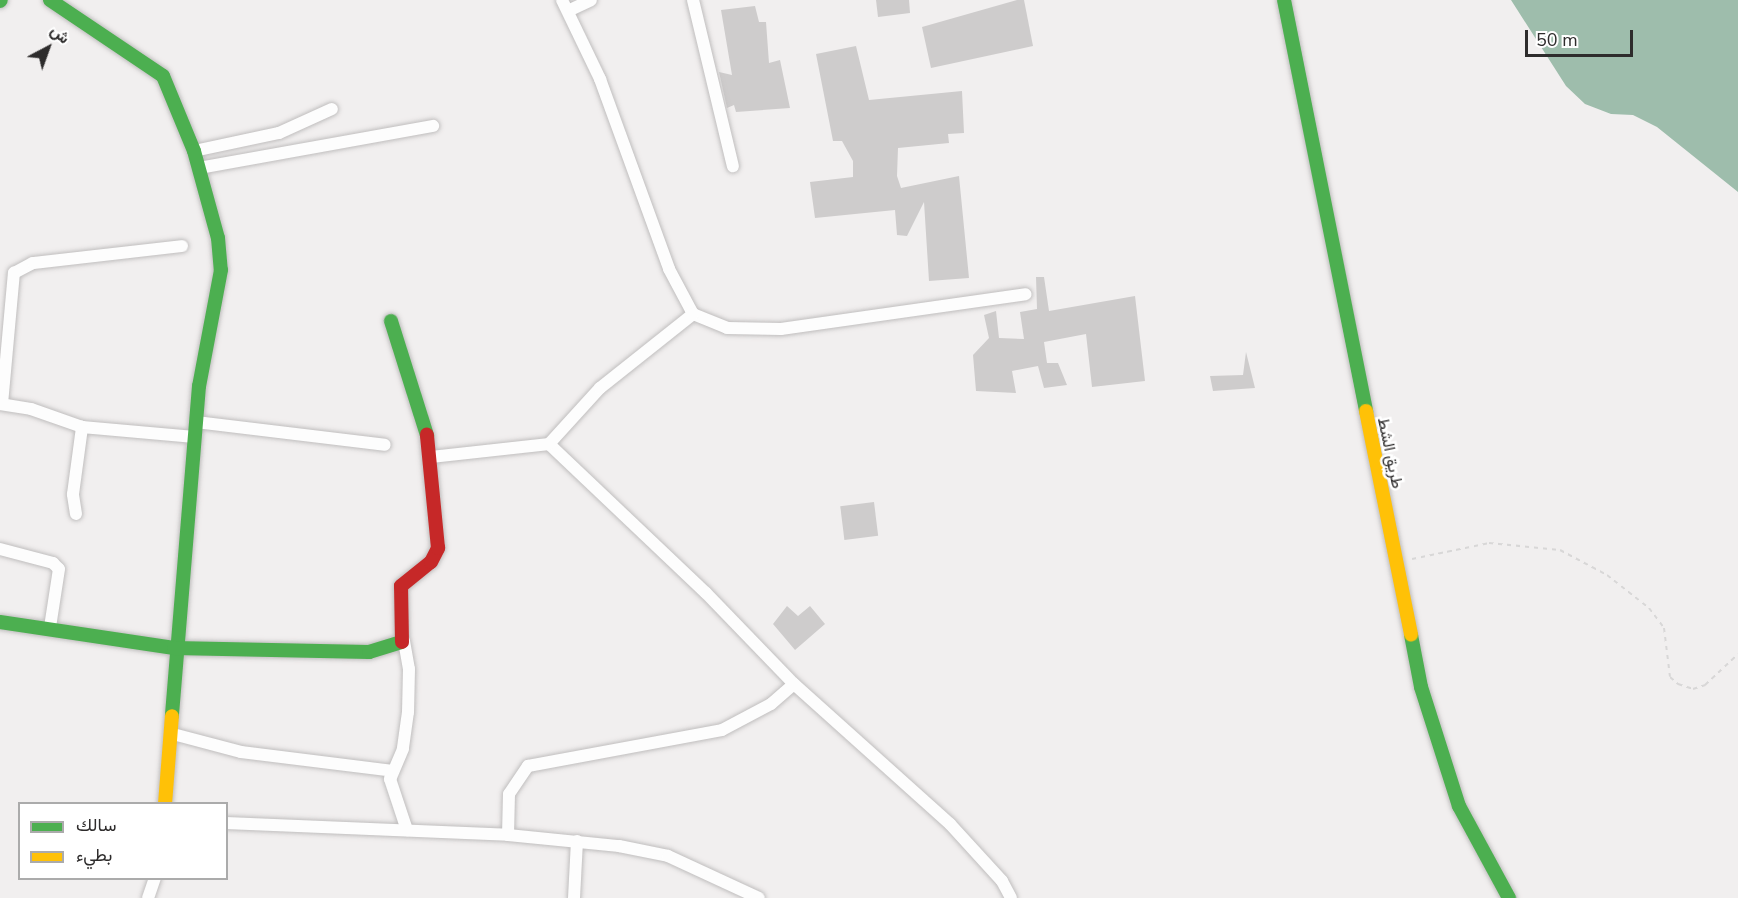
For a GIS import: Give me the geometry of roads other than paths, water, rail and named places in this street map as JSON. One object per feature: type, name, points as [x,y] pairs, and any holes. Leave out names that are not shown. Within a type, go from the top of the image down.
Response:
[{"type":"street","points":[[50,0],[163,76],[194,151],[218,238],[221,270],[196,422],[174,648],[172,734],[165,802]]},
{"type":"street","points":[[591,0],[566,5],[669,269],[693,314],[727,328],[781,329],[1026,294]]},
{"type":"street","points":[[693,0],[734,166]]},
{"type":"street","name":"طريق الشط","points":[[1284,0],[1421,687],[1446,771],[1474,840],[1509,898]]},
{"type":"street","points":[[194,151],[279,133],[332,109]]},
{"type":"street","points":[[199,168],[433,126]]},
{"type":"street","points":[[182,246],[33,263],[14,273],[1,404],[32,409],[82,427],[195,437]]},
{"type":"street","points":[[431,457],[549,444],[600,388],[693,314]]},
{"type":"street","points":[[391,321],[431,457],[438,548],[431,562],[401,586],[398,610],[409,669],[408,712],[403,749],[393,771],[391,789],[407,830]]},
{"type":"street","points":[[196,422],[385,445]]},
{"type":"street","points":[[76,514],[73,494],[82,427]]},
{"type":"street","points":[[549,444],[706,592],[794,684],[950,824],[1002,881],[1011,898]]},
{"type":"street","points":[[0,549],[53,563],[59,569],[50,627]]},
{"type":"street","points":[[0,622],[50,627],[174,648],[369,652],[404,641]]},
{"type":"street","points":[[508,835],[509,794],[528,766],[722,730],[753,715],[794,684]]},
{"type":"street","points":[[172,734],[241,752],[393,771]]},
{"type":"street","points":[[228,823],[508,835],[578,842],[668,856],[759,898]]},
{"type":"street","points":[[574,898],[578,842]]},
{"type":"street","points":[[148,898],[155,880]]}]
